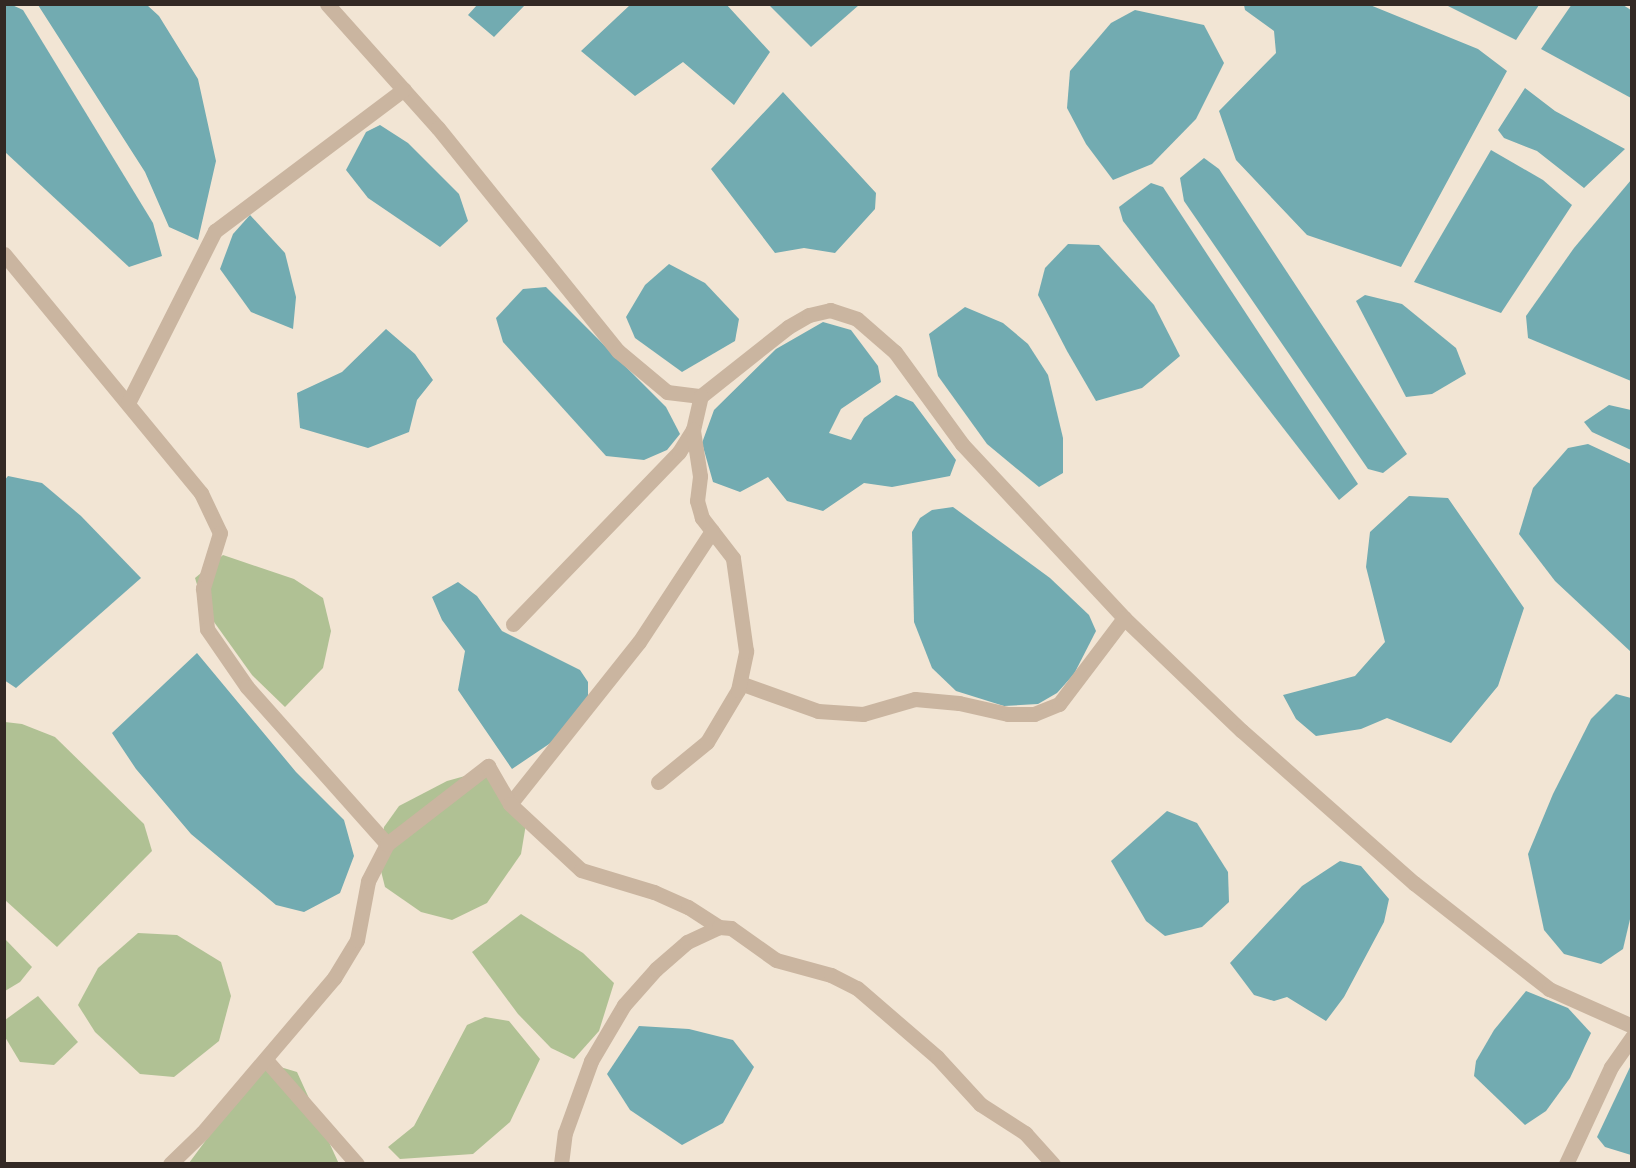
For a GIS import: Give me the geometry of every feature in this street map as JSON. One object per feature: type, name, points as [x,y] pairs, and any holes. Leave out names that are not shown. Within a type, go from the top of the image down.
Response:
[{"type":"street","points":[[327,4],[404,89],[618,351],[667,392],[701,396]]},
{"type":"street","points":[[128,403],[215,231],[404,89]]},
{"type":"street","points":[[4,254],[201,493],[220,532],[203,588],[207,629],[247,687],[387,844]]},
{"type":"street","points":[[513,624],[679,452],[693,430],[701,396],[788,327],[809,315],[830,310],[857,319],[895,352],[962,444],[1124,618],[1242,731],[1414,883],[1549,990],[1632,1026]]},
{"type":"street","points":[[658,782],[707,742],[740,683],[746,651],[739,581],[733,558],[712,531],[697,501],[700,476],[693,430]]},
{"type":"street","points":[[510,804],[639,642],[712,531]]},
{"type":"street","points":[[740,683],[818,711],[863,714],[915,699],[1034,714],[1059,704],[1124,618]]},
{"type":"street","points":[[170,1164],[266,1060],[334,978],[357,940],[368,880],[387,844],[488,766],[510,804],[580,870],[654,892],[688,907],[719,927],[731,928],[776,960],[831,975],[857,988],[937,1057],[981,1104],[1025,1133],[1053,1164]]},
{"type":"street","points":[[561,1164],[566,1133],[591,1061],[624,1005],[656,969],[687,942],[719,927]]},
{"type":"street","points":[[1566,1164],[1611,1067],[1632,1037]]},
{"type":"street","points":[[266,1060],[357,1164]]},
{"type":"green space","points":[[223,555],[294,579],[323,598],[331,631],[323,668],[285,707],[252,675],[204,608],[195,578]]},
{"type":"green space","points":[[5,722],[22,724],[55,737],[144,824],[152,851],[57,947],[5,900]]},
{"type":"green space","points":[[483,771],[527,818],[521,854],[487,903],[452,920],[421,912],[385,887],[379,863],[384,827],[399,806],[447,781]]},
{"type":"green space","points":[[521,914],[583,953],[614,983],[599,1031],[574,1059],[551,1048],[518,1014],[472,952]]},
{"type":"green space","points":[[138,933],[177,935],[221,962],[231,996],[219,1041],[174,1077],[140,1074],[95,1032],[78,1005],[98,968]]},
{"type":"green space","points":[[5,939],[32,967],[20,982],[5,991]]},
{"type":"green space","points":[[38,996],[78,1042],[54,1065],[20,1062],[5,1037],[5,1020]]},
{"type":"green space","points":[[485,1017],[509,1021],[540,1059],[510,1122],[473,1154],[400,1159],[388,1147],[414,1126],[467,1025]]},
{"type":"green space","points":[[257,1060],[297,1072],[339,1164],[161,1164],[189,1163],[235,1101]]},
{"type":"water","points":[[10,4],[23,10],[153,223],[162,256],[129,267],[5,152],[4,5]]},
{"type":"water","points":[[726,4],[770,52],[734,105],[683,62],[635,96],[581,51],[630,5]]},
{"type":"water","points":[[1572,4],[1623,5],[1631,10],[1631,98],[1541,49]]},
{"type":"water","points":[[38,5],[147,5],[159,16],[198,79],[216,161],[198,240],[169,227],[145,172]]},
{"type":"water","points":[[477,5],[525,5],[494,37],[468,15]]},
{"type":"water","points":[[769,5],[859,5],[811,47]]},
{"type":"water","points":[[1244,5],[1370,5],[1478,49],[1507,71],[1401,267],[1307,235],[1236,160],[1219,111],[1276,53],[1274,31],[1245,10]]},
{"type":"water","points":[[1446,5],[1539,5],[1516,40]]},
{"type":"water","points":[[1135,10],[1204,25],[1224,63],[1196,119],[1152,164],[1113,180],[1086,144],[1067,108],[1070,71],[1111,23]]},
{"type":"water","points":[[1525,88],[1555,111],[1625,149],[1584,188],[1537,151],[1504,138],[1498,130]]},
{"type":"water","points":[[783,92],[876,193],[875,209],[835,253],[804,248],[775,253],[711,169]]},
{"type":"water","points":[[380,125],[408,143],[459,194],[468,221],[440,247],[368,198],[346,170],[366,132]]},
{"type":"water","points":[[1491,150],[1543,180],[1572,205],[1501,313],[1414,282]]},
{"type":"water","points":[[1204,158],[1219,169],[1407,454],[1383,473],[1368,469],[1184,201],[1180,178]]},
{"type":"water","points":[[1631,180],[1632,381],[1528,338],[1526,316],[1574,248]]},
{"type":"water","points":[[1151,183],[1163,187],[1358,484],[1339,500],[1123,221],[1119,207]]},
{"type":"water","points":[[250,215],[285,253],[296,297],[293,329],[251,312],[220,269],[233,234]]},
{"type":"water","points":[[1068,244],[1099,245],[1154,305],[1180,356],[1142,388],[1096,401],[1038,295],[1045,268]]},
{"type":"water","points":[[669,264],[705,283],[739,319],[735,341],[682,372],[635,338],[626,317],[645,285]]},
{"type":"water","points":[[546,287],[666,407],[680,434],[667,450],[644,460],[606,456],[503,342],[496,318],[523,289]]},
{"type":"water","points":[[1365,295],[1402,304],[1456,348],[1466,374],[1432,394],[1406,397],[1356,301]]},
{"type":"water","points":[[965,307],[1003,323],[1028,344],[1048,375],[1063,438],[1063,473],[1039,487],[987,444],[938,376],[929,334]]},
{"type":"water","points":[[823,322],[851,330],[878,366],[881,382],[841,409],[829,433],[851,440],[864,418],[896,395],[913,402],[956,460],[950,476],[892,487],[864,483],[823,511],[787,501],[768,477],[740,492],[713,482],[702,443],[714,410],[776,349]]},
{"type":"water","points":[[386,329],[415,354],[433,380],[417,400],[409,432],[368,448],[300,428],[297,393],[342,372]]},
{"type":"water","points":[[1609,405],[1631,410],[1631,450],[1592,432],[1584,422]]},
{"type":"water","points":[[1588,444],[1631,464],[1631,652],[1555,581],[1519,534],[1533,488],[1568,448]]},
{"type":"water","points":[[8,476],[42,483],[81,516],[141,578],[16,688],[4,680],[4,481]]},
{"type":"water","points":[[1409,496],[1448,498],[1524,608],[1498,686],[1451,743],[1387,718],[1361,729],[1316,736],[1296,719],[1283,695],[1355,676],[1385,642],[1366,567],[1370,532]]},
{"type":"water","points":[[953,507],[1050,578],[1089,615],[1096,631],[1074,674],[1057,693],[1038,704],[1004,706],[956,691],[932,668],[914,622],[912,532],[920,518],[932,510]]},
{"type":"water","points":[[458,582],[477,596],[502,631],[580,670],[588,682],[588,696],[552,742],[512,769],[458,690],[465,651],[442,620],[432,597]]},
{"type":"water","points":[[197,653],[296,772],[344,820],[354,856],[340,893],[304,912],[276,905],[191,834],[136,769],[112,733]]},
{"type":"water","points":[[1616,694],[1631,698],[1631,915],[1623,949],[1601,964],[1564,954],[1544,930],[1528,854],[1553,794],[1591,719]]},
{"type":"water","points":[[1167,811],[1197,823],[1228,872],[1229,902],[1202,927],[1165,936],[1146,921],[1111,861]]},
{"type":"water","points":[[1340,861],[1361,866],[1389,899],[1384,922],[1344,997],[1326,1021],[1287,997],[1274,1001],[1254,995],[1230,963],[1302,886]]},
{"type":"water","points":[[1526,991],[1568,1008],[1591,1033],[1570,1078],[1546,1111],[1525,1125],[1474,1076],[1476,1061],[1494,1030]]},
{"type":"water","points":[[639,1026],[689,1029],[733,1040],[754,1067],[723,1123],[682,1145],[630,1110],[607,1074]]},
{"type":"water","points":[[1631,1065],[1631,1155],[1605,1147],[1597,1137]]}]
